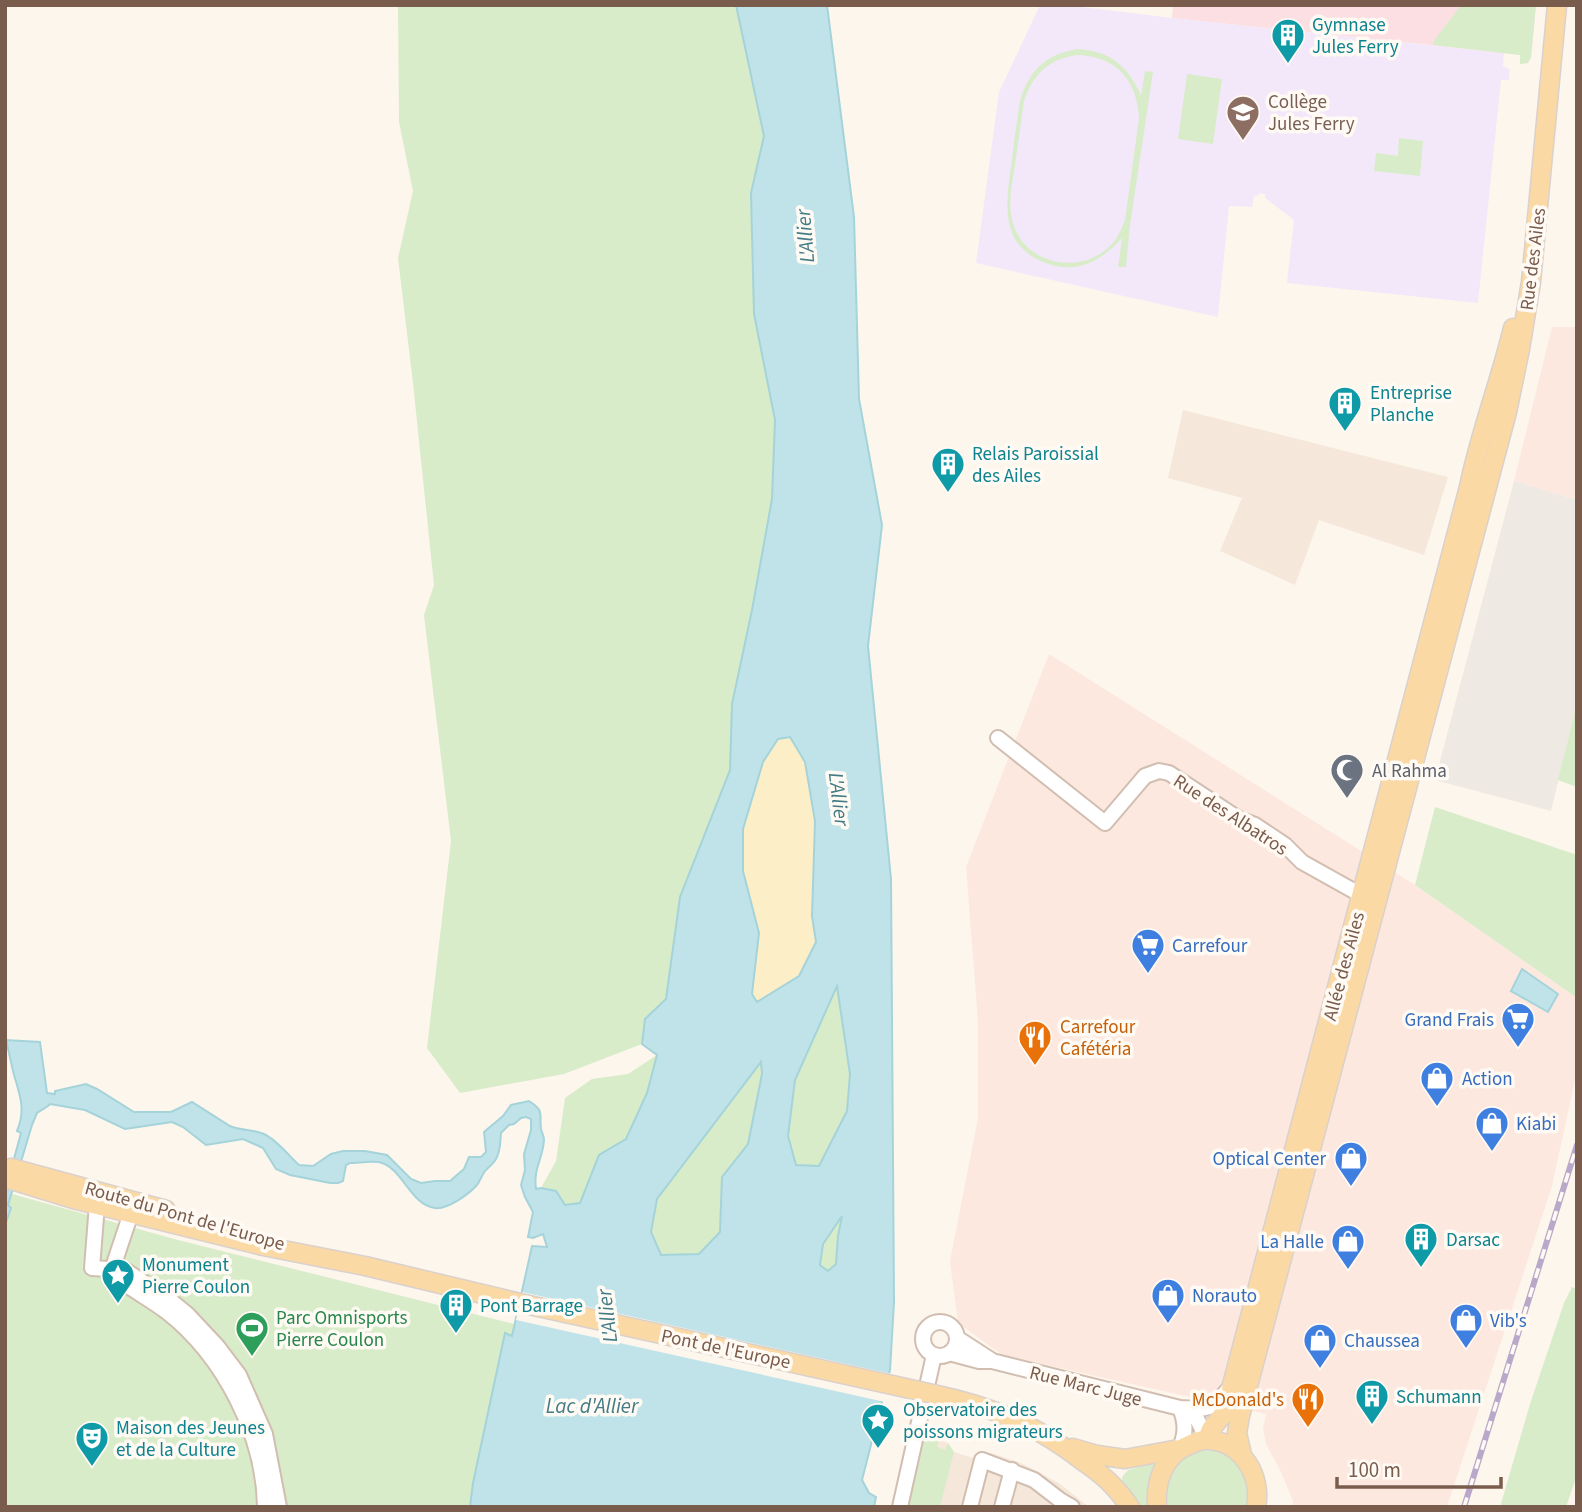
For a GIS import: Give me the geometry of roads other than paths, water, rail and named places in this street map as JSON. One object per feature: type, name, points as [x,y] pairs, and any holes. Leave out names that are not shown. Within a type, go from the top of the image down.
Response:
[{"type":"main road","name":"Rue des Ailes","points":[[1469,487],[1476,452],[1508,348],[1524,281],[1549,5]]},
{"type":"main road","name":"Rue des Ailes","points":[[1481,509],[1507,412],[1531,282],[1557,5]]},
{"type":"main road","name":"Allée des Ailes","points":[[1242,1455],[1237,1433],[1240,1416],[1469,487]]},
{"type":"main road","name":"Allée des Ailes","points":[[1205,1440],[1226,1411],[1481,509]]},
{"type":"main road","name":"Route du Pont de l'Europe","points":[[5,1167],[262,1246],[365,1266]]},
{"type":"main road","name":"Route du Pont de l'Europe","points":[[5,1178],[97,1205],[150,1206],[365,1266],[520,1303]]},
{"type":"main road","name":"Pont de l'Europe","points":[[520,1303],[968,1401],[999,1412],[1062,1445]]},
{"type":"main road","points":[[1062,1445],[1097,1455],[1125,1459],[1215,1440],[1242,1455],[1251,1467],[1256,1478],[1256,1507]]},
{"type":"main road","points":[[1062,1445],[1112,1493],[1121,1507]]},
{"type":"main road","points":[[1062,1445],[1112,1483],[1130,1507]]},
{"type":"main road","points":[[1157,1507],[1160,1478],[1169,1459],[1180,1449]]},
{"type":"street","name":"Rue des Albatros","points":[[998,738],[1105,823],[1145,776],[1159,771],[1169,774],[1239,819],[1255,825],[1285,845],[1302,862],[1369,899]]},
{"type":"street","points":[[122,1204],[112,1270],[118,1280],[164,1310],[188,1331],[228,1381],[253,1437],[265,1490],[265,1507]]},
{"type":"street","points":[[97,1205],[92,1268],[125,1270],[171,1301],[204,1331],[239,1375],[265,1434],[279,1507]]},
{"type":"street","points":[[900,1507],[942,1354],[955,1347],[957,1338],[954,1329],[947,1323],[937,1322],[932,1324],[923,1337],[926,1348],[942,1354]]},
{"type":"street","name":"Rue Marc Juge","points":[[957,1338],[992,1361]]},
{"type":"street","name":"Rue Marc Juge","points":[[942,1354],[992,1361],[1186,1408]]},
{"type":"street","points":[[1186,1408],[1210,1408],[1232,1385]]},
{"type":"street","points":[[1186,1408],[1202,1429],[1205,1440]]},
{"type":"street","points":[[1180,1449],[1185,1434],[1186,1408]]},
{"type":"street","points":[[970,1507],[982,1460],[1034,1480],[1072,1507]]},
{"type":"street","points":[[1002,1507],[1012,1470]]},
{"type":"water","points":[[736,5],[827,5],[854,217],[859,399],[882,525],[868,646],[891,879],[894,1302],[890,1370],[862,1480],[869,1493],[876,1497],[874,1507],[470,1507],[505,1333],[512,1336],[532,1246],[547,1247],[543,1234],[528,1237],[533,1212],[521,1185],[531,1119],[521,1118],[501,1133],[496,1159],[473,1189],[451,1204],[435,1208],[420,1201],[396,1173],[382,1163],[350,1163],[346,1165],[343,1181],[330,1183],[290,1175],[276,1169],[263,1148],[243,1139],[206,1145],[172,1122],[125,1129],[85,1110],[50,1104],[37,1113],[32,1125],[8,1205],[11,1208],[5,1225],[5,1192],[21,1133],[17,1131],[22,1109],[6,1040],[40,1042],[47,1093],[55,1094],[55,1091],[86,1084],[134,1112],[171,1112],[192,1102],[230,1126],[260,1132],[269,1137],[299,1165],[313,1166],[331,1154],[343,1151],[365,1151],[387,1155],[411,1179],[421,1183],[450,1181],[464,1169],[469,1157],[481,1157],[486,1152],[484,1132],[503,1116],[511,1105],[529,1101],[539,1110],[544,1139],[536,1175],[536,1189],[556,1191],[565,1205],[580,1203],[599,1155],[626,1139],[647,1093],[657,1055],[642,1044],[645,1019],[666,999],[680,897],[730,770],[732,704],[772,499],[775,420],[754,314],[751,193],[764,136]],"holes":[[[790,737],[805,762],[815,821],[812,916],[816,942],[799,976],[757,1002],[752,994],[759,933],[743,871],[743,829],[763,762],[778,739]],[[837,986],[850,1074],[847,1111],[819,1166],[796,1165],[788,1136],[795,1080]],[[761,1062],[762,1074],[748,1144],[722,1177],[720,1232],[699,1254],[661,1255],[651,1232],[657,1199]],[[842,1216],[836,1264],[828,1271],[820,1265],[823,1244]]]},
{"type":"water","points":[[1522,969],[1558,994],[1548,1012],[1511,991]]},
{"type":"railway","points":[[1464,1507],[1577,1145]]},
{"type":"place","name":"Gymnase Jules Ferry","points":[[1288,65]]},
{"type":"place","name":"Collège Jules Ferry","points":[[1243,142]]},
{"type":"place","name":"Entreprise Planche","points":[[1345,433]]},
{"type":"place","name":"Relais Paroissial des Ailes","points":[[948,494]]},
{"type":"place","name":"Al Rahma","points":[[1347,800]]},
{"type":"place","name":"Carrefour","points":[[1148,975]]},
{"type":"place","name":"Grand Frais","points":[[1518,1049]]},
{"type":"place","name":"Carrefour Cafétéria","points":[[1035,1067]]},
{"type":"place","name":"Action","points":[[1437,1108]]},
{"type":"place","name":"Kiabi","points":[[1492,1153]]},
{"type":"place","name":"Optical Center","points":[[1351,1188]]},
{"type":"place","name":"Darsac","points":[[1421,1269]]},
{"type":"place","name":"La Halle","points":[[1348,1271]]},
{"type":"place","name":"Monument Pierre Coulon","points":[[118,1305]]},
{"type":"place","name":"Norauto","points":[[1168,1325]]},
{"type":"place","name":"Pont Barrage","points":[[456,1335]]},
{"type":"place","name":"Vib's","points":[[1466,1350]]},
{"type":"place","name":"Parc Omnisports Pierre Coulon","points":[[252,1358]]},
{"type":"place","name":"Chaussea","points":[[1320,1370]]},
{"type":"place","name":"Schumann","points":[[1372,1426]]},
{"type":"place","name":"McDonald's","points":[[1308,1429]]},
{"type":"place","name":"Observatoire des poissons migrateurs","points":[[878,1450]]},
{"type":"place","name":"Maison des Jeunes et de la Culture","points":[[92,1468]]},
{"type":"water label","name":"L'Allier","points":[[805,236]]},
{"type":"water label","name":"L'Allier","points":[[839,799]]},
{"type":"water label","name":"L'Allier","points":[[607,1316]]},
{"type":"water label","name":"Lac d'Allier","points":[[592,1406]]}]
